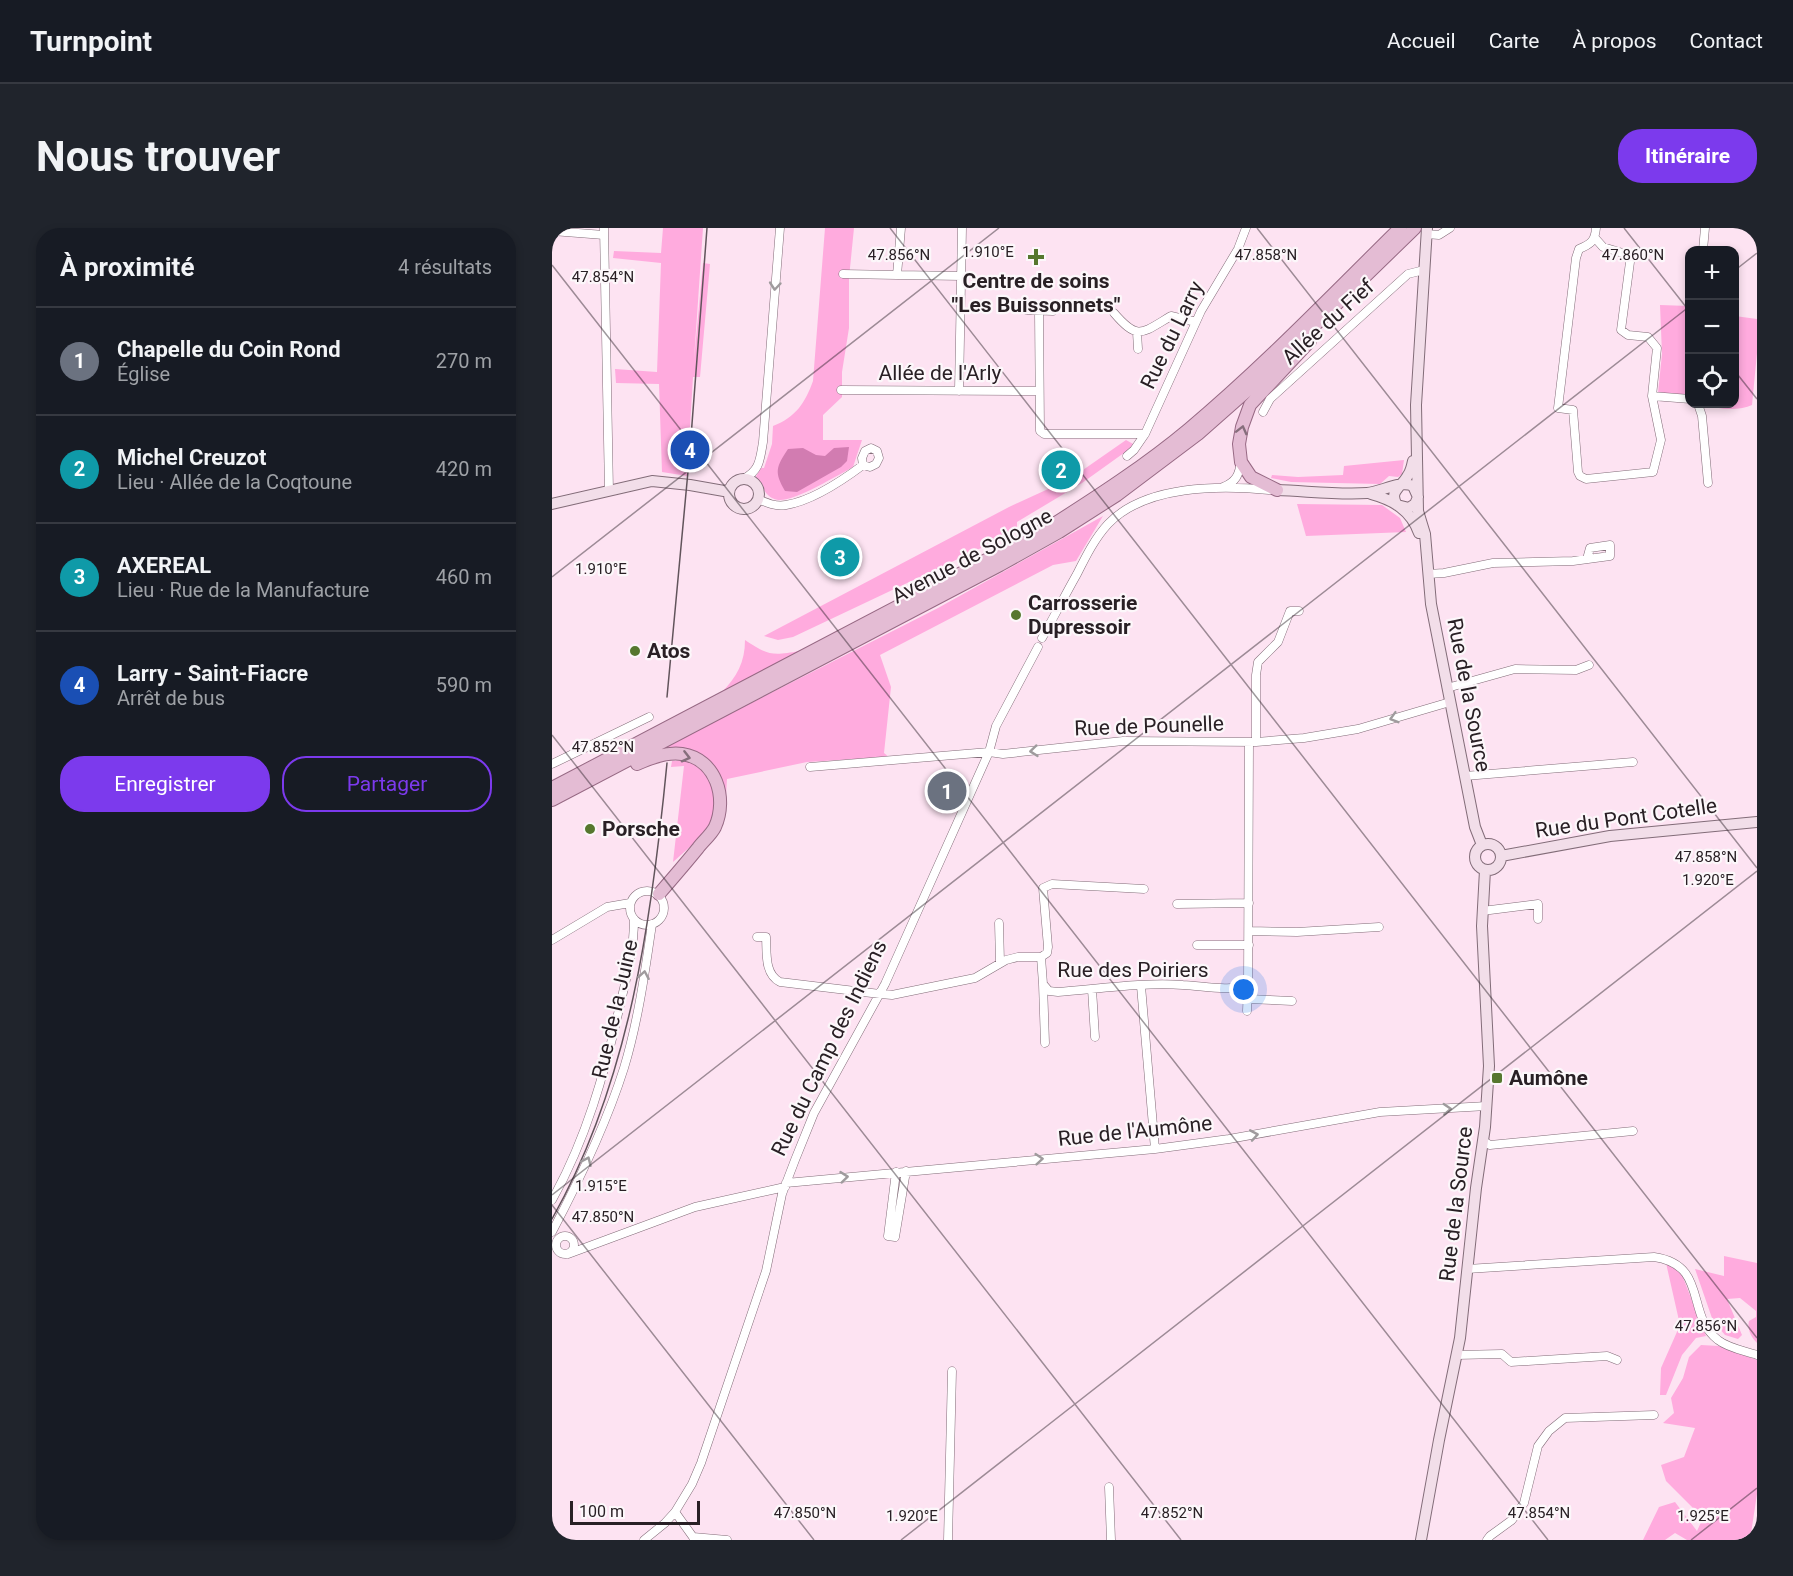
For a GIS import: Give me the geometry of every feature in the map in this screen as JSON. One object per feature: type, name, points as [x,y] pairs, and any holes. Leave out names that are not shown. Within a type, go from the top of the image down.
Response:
[{"type":"main road","name":"Avenue de Sologne","points":[[552,789],[990,559],[1051,526],[1108,490],[1181,435],[1240,384],[1400,228]]},
{"type":"main road","name":"Avenue de Sologne","points":[[552,802],[1000,565],[1059,532],[1117,495],[1181,448],[1249,389],[1397,246],[1423,230]]},
{"type":"main road","name":"Rue de la Source","points":[[1423,230],[1424,265],[1416,405],[1418,511],[1425,534],[1431,604],[1447,688],[1474,827],[1482,845]]},
{"type":"main road","points":[[1368,493],[1402,484],[1413,486],[1418,497],[1415,504],[1408,508],[1397,505],[1387,498],[1368,493],[1277,490],[1251,477],[1241,462],[1239,444],[1250,405],[1397,246]]},
{"type":"main road","name":"Rue de la Source","points":[[1402,484],[1410,472],[1417,442]]},
{"type":"main road","points":[[743,479],[752,481],[759,494],[758,499],[750,508],[741,509],[729,500],[729,490],[734,482],[743,479]]},
{"type":"main road","points":[[552,504],[651,482],[729,490]]},
{"type":"main road","points":[[1397,505],[1394,494],[1402,484]]},
{"type":"main road","name":"Rue de la Source","points":[[1397,505],[1412,518],[1425,550]]},
{"type":"main road","points":[[552,782],[724,699]]},
{"type":"main road","points":[[552,802],[651,758],[681,754],[698,760],[708,769],[718,784],[721,798],[719,816],[714,829],[658,894]]},
{"type":"main road","name":"Rue du Pont Cotelle","points":[[1501,856],[1610,836],[1757,822]]},
{"type":"main road","points":[[1482,845],[1494,845],[1501,856],[1497,867],[1485,870],[1478,866],[1475,858],[1476,851],[1482,845]]},
{"type":"main road","name":"Rue de la Source","points":[[1421,1540],[1456,1355],[1487,1106],[1489,1066],[1482,910],[1485,870]]},
{"type":"street","points":[[743,479],[755,471],[759,465],[763,442],[780,228]]},
{"type":"street","points":[[897,275],[901,228]]},
{"type":"street","points":[[959,391],[962,228]]},
{"type":"street","name":"Rue du Larry","points":[[1127,456],[1145,434],[1196,322],[1238,249],[1246,228]]},
{"type":"street","points":[[1423,230],[1439,235],[1450,228]]},
{"type":"street","points":[[1595,238],[1603,247],[1626,254],[1630,262],[1621,330],[1628,335],[1648,338],[1657,348],[1652,396],[1661,440],[1653,472],[1586,479],[1578,472],[1573,410],[1558,408],[1576,258],[1580,249],[1590,245],[1595,238],[1596,228]]},
{"type":"street","points":[[1703,246],[1705,228]]},
{"type":"street","points":[[552,231],[604,231],[609,491]]},
{"type":"street","name":"Allée du Fief","points":[[1263,412],[1270,399],[1408,274],[1424,265]]},
{"type":"street","points":[[843,274],[962,276]]},
{"type":"street","points":[[1026,310],[1053,310]]},
{"type":"street","points":[[1039,311],[1039,427],[1044,434],[1145,434]]},
{"type":"street","points":[[1114,313],[1128,330],[1137,332],[1146,330],[1171,316],[1196,322]]},
{"type":"street","points":[[1137,332],[1138,349]]},
{"type":"street","name":"Allée de l'Arly","points":[[841,390],[1040,391]]},
{"type":"street","points":[[1652,396],[1685,399]]},
{"type":"street","points":[[1699,408],[1708,483]]},
{"type":"street","points":[[1219,488],[1234,481],[1239,475],[1241,462]]},
{"type":"street","points":[[758,499],[770,504],[787,506],[807,499],[850,475],[863,465]]},
{"type":"street","points":[[1042,638],[1095,540],[1110,522],[1140,503],[1181,491],[1219,488],[1277,490]]},
{"type":"street","points":[[1428,574],[1492,563],[1587,559]]},
{"type":"street","points":[[1247,1011],[1250,855],[1247,841],[1256,675],[1258,662],[1278,642],[1290,611],[1299,611]]},
{"type":"street","name":"Rue du Camp des Indiens","points":[[644,1540],[675,1512],[692,1484],[766,1271],[785,1185],[814,1113],[880,994],[989,752],[996,726],[1038,647]]},
{"type":"street","points":[[1447,688],[1515,669],[1576,670],[1589,665]]},
{"type":"street","name":"Rue de Pounelle","points":[[810,767],[989,752],[1004,754],[1123,741],[1253,742],[1304,738],[1358,729],[1450,702]]},
{"type":"street","points":[[552,764],[649,717]]},
{"type":"street","points":[[1465,776],[1633,762]]},
{"type":"street","points":[[1041,957],[1047,953],[1048,947],[1043,888],[1052,884],[1144,889]]},
{"type":"street","points":[[642,891],[652,891],[658,894],[664,902],[662,918],[652,924],[641,924],[634,919],[630,903],[636,894],[642,891]]},
{"type":"street","points":[[552,940],[607,907],[630,903]]},
{"type":"street","points":[[1177,904],[1249,903]]},
{"type":"street","points":[[1482,910],[1538,904],[1538,919]]},
{"type":"street","name":"Rue de la Juine","points":[[552,1200],[583,1132],[602,1081],[633,950],[634,919]]},
{"type":"street","points":[[999,922],[1000,962]]},
{"type":"street","name":"Rue de la Juine","points":[[552,1232],[599,1134],[624,1067],[641,994],[652,924]]},
{"type":"street","points":[[1249,931],[1298,932],[1379,927]]},
{"type":"street","name":"Rue des Poiriers","points":[[757,937],[766,937],[767,962],[774,979],[780,982],[880,994],[892,994],[975,978],[1000,962],[1018,957],[1041,957],[1043,984],[1049,991],[1141,986],[1183,985],[1202,988],[1248,986]]},
{"type":"street","points":[[1197,945],[1249,945]]},
{"type":"street","points":[[1043,984],[1046,1042]]},
{"type":"street","points":[[1141,986],[1155,1149]]},
{"type":"street","points":[[1092,989],[1095,1037]]},
{"type":"street","points":[[1248,999],[1292,1001]]},
{"type":"street","name":"Rue de l'Aumône","points":[[568,1254],[695,1207],[785,1185],[906,1171],[1155,1149],[1229,1139],[1380,1112],[1487,1106]]},
{"type":"street","points":[[1483,1141],[1490,1145],[1633,1131]]},
{"type":"street","points":[[896,1172],[888,1236],[895,1237],[906,1171]]},
{"type":"street","points":[[1467,1269],[1654,1257],[1669,1259],[1680,1264],[1688,1276],[1709,1331],[1718,1340],[1757,1354]]},
{"type":"street","points":[[1456,1355],[1502,1354],[1511,1362],[1607,1356],[1617,1360]]},
{"type":"street","points":[[948,1540],[952,1371]]},
{"type":"street","points":[[1487,1540],[1512,1520],[1524,1503],[1538,1446],[1549,1431],[1565,1418],[1654,1415]]},
{"type":"street","points":[[1109,1487],[1111,1540]]},
{"type":"street","points":[[675,1512],[692,1539],[727,1540]]},
{"type":"shaded area","points":[[663,228],[703,228],[694,360],[703,263],[710,264],[700,377],[693,377],[687,476],[662,472],[659,384],[616,383],[615,369],[657,372],[661,263],[613,258],[614,251],[661,253]]},
{"type":"shaded area","points":[[825,228],[854,228],[849,278],[849,328],[842,372],[842,397],[823,415],[823,440],[862,440],[853,467],[805,493],[778,500],[767,494],[755,478],[761,468],[764,468],[772,444],[773,426],[794,414],[807,396],[813,381]]},
{"type":"shaded area","points":[[1660,305],[1685,306],[1685,396],[1658,393],[1662,354]]},
{"type":"shaded area","points":[[1739,317],[1757,319],[1757,353],[1752,405],[1747,407],[1735,409],[1716,408],[1739,408]]},
{"type":"shaded area","points":[[1126,440],[1135,445],[1082,483],[1017,522],[1017,531],[793,637],[778,640],[764,636],[1009,507],[1070,479]]},
{"type":"shaded area","points":[[849,447],[847,461],[841,467],[797,492],[785,491],[779,479],[778,470],[788,449],[803,448],[816,455],[825,456],[834,448]]},
{"type":"shaded area","points":[[1404,460],[1402,474],[1398,477],[1389,476],[1380,484],[1291,482],[1271,478],[1272,475],[1298,477],[1343,475],[1344,466]]},
{"type":"shaded area","points":[[1297,504],[1382,505],[1400,518],[1406,532],[1306,536]]},
{"type":"shaded area","points":[[1103,516],[1076,561],[1053,565],[880,655],[891,687],[884,753],[889,757],[807,762],[727,779],[726,796],[722,783],[706,760],[655,752],[938,608]]},
{"type":"shaded area","points":[[745,640],[770,653],[800,651],[721,693],[739,669],[744,655]]},
{"type":"shaded area","points":[[687,760],[705,774],[715,793],[716,803],[710,823],[703,833],[673,862],[684,766],[671,767],[672,761]]},
{"type":"shaded area","points":[[1724,1256],[1757,1263],[1757,1343],[1751,1336],[1749,1327],[1749,1321],[1756,1317],[1756,1311],[1740,1298],[1727,1299],[1742,1335],[1738,1339],[1725,1335],[1713,1321],[1695,1269],[1724,1276]]},
{"type":"shaded area","points":[[1666,1263],[1680,1270],[1706,1336],[1696,1338],[1682,1355],[1666,1395],[1660,1395],[1661,1368],[1680,1325]]},
{"type":"shaded area","points":[[1701,1345],[1719,1346],[1757,1360],[1757,1494],[1750,1540],[1687,1540],[1675,1533],[1665,1540],[1643,1540],[1659,1507],[1675,1502],[1697,1531],[1703,1518],[1666,1481],[1661,1465],[1684,1457],[1695,1428],[1663,1423],[1674,1413],[1671,1398],[1683,1378],[1689,1357]]},
{"type":"tram line","points":[[667,697],[690,450],[707,228]]},
{"type":"tram line","points":[[552,1219],[579,1166],[601,1111],[619,1055],[645,939],[667,763]]},
{"type":"place","name":"Centre de soins \"Les Buissonnets\"","points":[[1036,257]]},
{"type":"place","name":"Larry - Saint-Fiacre","points":[[690,450]]},
{"type":"place","name":"Michel Creuzot","points":[[1061,470]]},
{"type":"place","name":"AXEREAL","points":[[840,557]]},
{"type":"place","name":"Carrosserie Dupressoir","points":[[1016,615]]},
{"type":"place","name":"Atos","points":[[635,651]]},
{"type":"place","name":"Chapelle du Coin Rond","points":[[947,791]]},
{"type":"place","name":"Porsche","points":[[590,829]]},
{"type":"place","name":"Aumône","points":[[1497,1078]]}]
